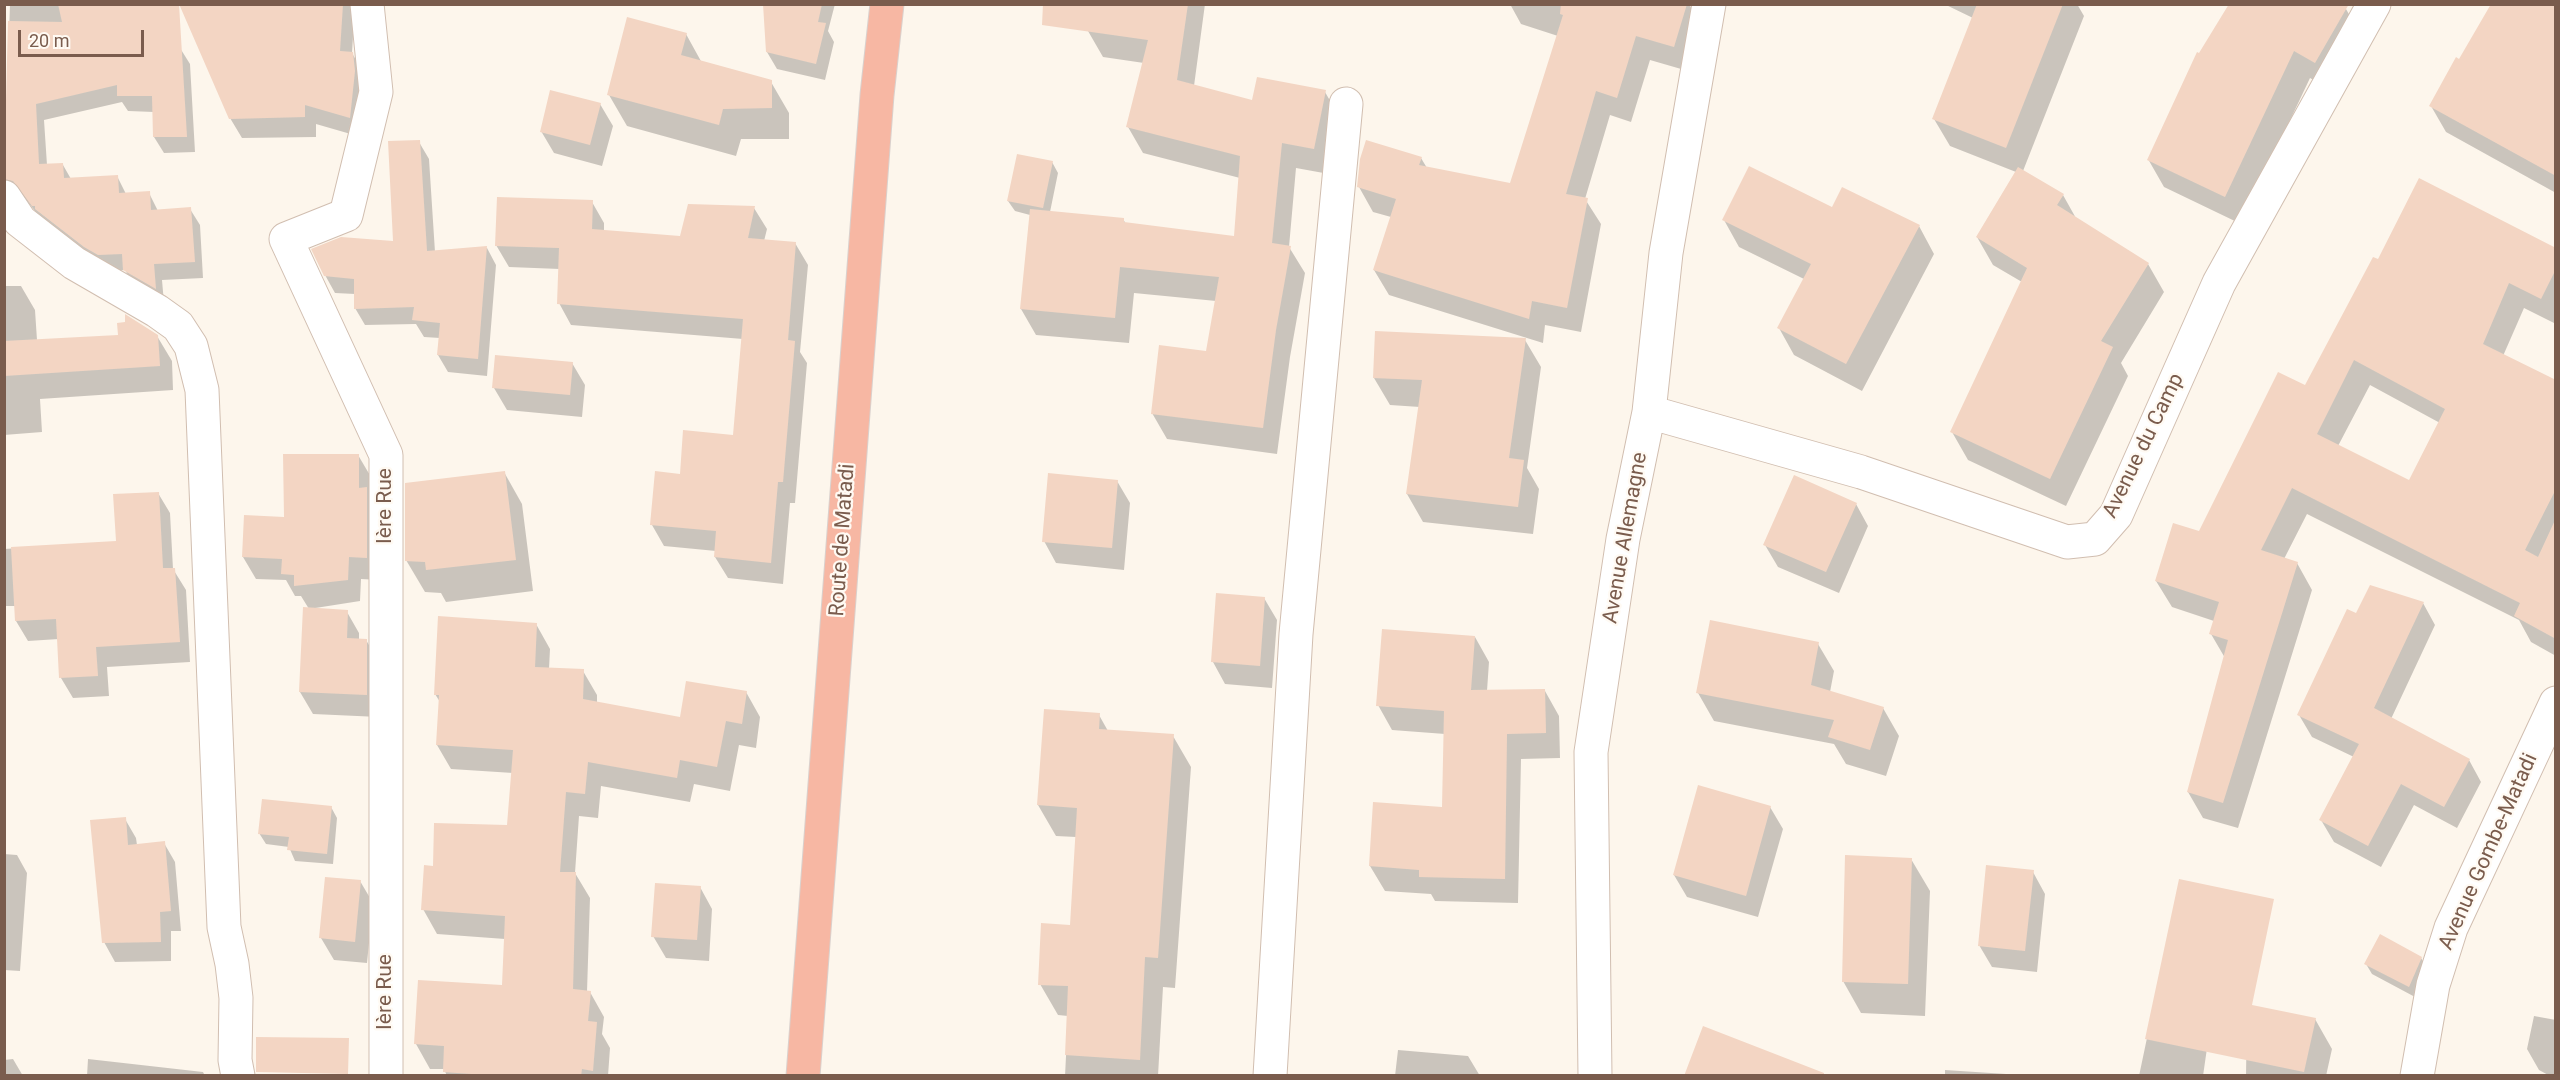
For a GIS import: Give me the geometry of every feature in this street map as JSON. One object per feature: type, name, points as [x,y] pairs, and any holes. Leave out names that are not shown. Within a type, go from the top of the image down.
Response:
[{"type":"highway","name":"Route de Matadi","points":[[803,1076],[876,107],[887,4]]},
{"type":"street","name":"Ière Rue","points":[[367,4],[376,92],[346,215],[286,239],[386,455],[386,1076]]},
{"type":"street","name":"Avenue Allemagne","points":[[1595,1076],[1591,752],[1623,539],[1649,412],[1666,253],[1709,4]]},
{"type":"street","name":"Avenue du Camp","points":[[1649,412],[1861,472],[2067,542],[2095,539],[2116,515],[2219,283],[2374,4]]},
{"type":"street","points":[[1270,1076],[1296,634],[1346,104]]},
{"type":"street","points":[[4,197],[20,221],[74,263],[157,310],[178,326],[191,346],[202,390],[224,927],[236,998],[235,1060],[238,1076]]},
{"type":"street","name":"Avenue Gombe-Matadi","points":[[2417,1076],[2433,985],[2451,928],[2556,703]]},
{"type":"building","points":[[58,4],[179,4],[187,137],[153,137],[152,96],[117,96],[117,85],[36,104],[39,164],[63,163],[64,178],[118,175],[119,193],[150,191],[151,210],[191,207],[195,262],[154,264],[156,289],[123,270],[122,254],[98,255],[84,247],[35,209],[35,206],[32,206],[13,181],[4,179],[8,21],[62,22]]},
{"type":"building","points":[[179,4],[343,4],[340,51],[353,52],[355,71],[350,118],[305,105],[305,117],[229,119]]},
{"type":"building","points":[[763,4],[822,4],[818,22],[826,23],[816,64],[766,52]]},
{"type":"building","points":[[1043,4],[1188,4],[1177,80],[1252,100],[1257,77],[1326,90],[1314,149],[1282,143],[1272,243],[1291,246],[1276,330],[1263,428],[1151,414],[1159,345],[1206,351],[1219,277],[1120,267],[1115,318],[1020,309],[1030,209],[1124,218],[1124,222],[1234,236],[1240,156],[1126,127],[1148,40],[1042,25]]},
{"type":"building","points":[[1561,4],[1687,4],[1674,47],[1636,36],[1617,98],[1596,91],[1566,194],[1588,198],[1567,308],[1532,301],[1529,319],[1373,270],[1396,199],[1357,187],[1360,159],[1366,140],[1422,157],[1419,165],[1510,183],[1563,15],[1560,14]]},
{"type":"building","points":[[1977,4],[2063,4],[2006,148],[1932,119]]},
{"type":"building","points":[[2229,4],[2349,4],[2315,63],[2294,51],[2225,197],[2147,160],[2197,52],[2199,53]]},
{"type":"building","points":[[2491,4],[2556,4],[2556,176],[2429,106],[2456,57],[2459,59]]},
{"type":"building","points":[[627,17],[687,33],[681,55],[772,80],[772,108],[723,109],[719,125],[607,95]]},
{"type":"building","points":[[550,90],[601,103],[590,145],[540,132]]},
{"type":"building","points":[[420,140],[427,251],[487,246],[478,359],[437,355],[440,323],[412,320],[414,307],[354,309],[354,279],[324,276],[311,249],[341,237],[393,241],[388,141]]},
{"type":"building","points":[[1017,154],[1053,161],[1043,208],[1007,201]]},
{"type":"building","points":[[1749,166],[1832,207],[1842,187],[1920,225],[1846,364],[1777,328],[1811,264],[1722,220]]},
{"type":"building","points":[[2018,167],[2064,194],[2057,205],[2149,263],[2101,341],[2113,347],[2050,479],[1950,432],[2027,268],[1976,237]]},
{"type":"building","points":[[2419,178],[2556,248],[2556,269],[2541,299],[2509,283],[2483,344],[2556,380],[2556,489],[2525,550],[2538,557],[2556,518],[2556,639],[2514,616],[2520,603],[2292,488],[2261,550],[2298,562],[2223,803],[2187,792],[2228,640],[2209,634],[2219,602],[2155,581],[2173,523],[2199,531],[2278,372],[2305,385],[2373,257],[2378,259]],"holes":[[[2354,360],[2445,409],[2409,480],[2317,434]]]},
{"type":"building","points":[[497,197],[593,200],[592,229],[680,236],[688,204],[755,206],[748,238],[796,242],[788,340],[795,341],[783,482],[778,482],[771,563],[714,557],[716,531],[650,525],[655,471],[680,474],[683,430],[733,435],[743,319],[557,304],[559,248],[495,246]]},
{"type":"building","points":[[125,314],[158,335],[160,366],[4,376],[4,341],[118,335],[117,323],[125,322]]},
{"type":"building","points":[[1375,331],[1526,338],[1509,458],[1524,460],[1518,507],[1406,494],[1422,380],[1373,378]]},
{"type":"building","points":[[495,355],[573,362],[570,395],[492,388]]},
{"type":"building","points":[[283,454],[359,454],[359,488],[367,487],[367,558],[349,557],[348,580],[294,586],[294,575],[281,574],[282,559],[242,557],[244,515],[284,517]]},
{"type":"building","points":[[505,471],[516,560],[426,570],[425,562],[405,561],[405,483]]},
{"type":"building","points":[[1048,473],[1118,480],[1112,548],[1042,542]]},
{"type":"building","points":[[1794,475],[1857,503],[1826,572],[1763,545]]},
{"type":"building","points":[[159,492],[163,568],[175,568],[180,642],[96,647],[98,676],[59,678],[56,619],[15,621],[11,547],[116,541],[113,494]]},
{"type":"building","points":[[2370,585],[2424,602],[2374,708],[2470,759],[2444,807],[2401,784],[2368,846],[2319,820],[2359,744],[2297,715],[2347,609],[2356,613]]},
{"type":"building","points":[[1216,593],[1265,597],[1260,666],[1211,662]]},
{"type":"building","points":[[303,607],[348,610],[347,638],[367,639],[367,695],[299,692]]},
{"type":"building","points":[[438,616],[537,623],[535,667],[584,669],[583,699],[680,717],[686,681],[747,691],[742,724],[726,721],[717,767],[680,760],[677,778],[588,762],[585,794],[566,792],[560,872],[576,872],[573,989],[591,991],[588,1021],[597,1022],[593,1071],[582,1069],[581,1076],[500,1076],[443,1072],[444,1046],[414,1044],[418,980],[502,985],[505,916],[421,910],[424,865],[433,866],[434,823],[507,825],[513,750],[436,745],[439,695],[434,695]]},
{"type":"building","points":[[1710,620],[1819,642],[1811,685],[1884,707],[1870,750],[1828,737],[1834,720],[1696,693]]},
{"type":"building","points":[[1382,629],[1475,636],[1471,690],[1545,689],[1546,733],[1507,734],[1505,879],[1419,877],[1419,870],[1369,866],[1373,802],[1442,807],[1444,711],[1376,706]]},
{"type":"building","points":[[1044,709],[1100,713],[1099,729],[1174,734],[1158,958],[1145,957],[1140,1060],[1065,1055],[1068,986],[1038,985],[1041,923],[1070,925],[1077,808],[1037,805]]},
{"type":"building","points":[[1698,785],[1771,806],[1746,896],[1673,875]]},
{"type":"building","points":[[262,799],[332,806],[327,854],[287,850],[289,837],[258,834]]},
{"type":"building","points":[[126,817],[128,845],[165,841],[171,911],[160,912],[161,942],[102,943],[90,820]]},
{"type":"building","points":[[1845,855],[1912,858],[1908,984],[1842,982]]},
{"type":"building","points":[[1986,865],[2034,870],[2025,951],[1978,946]]},
{"type":"building","points":[[325,877],[361,880],[355,942],[319,938]]},
{"type":"building","points":[[2179,879],[2274,899],[2252,1005],[2316,1018],[2304,1072],[2145,1039]]},
{"type":"building","points":[[655,883],[701,886],[697,940],[651,937]]},
{"type":"building","points":[[2380,934],[2422,957],[2409,987],[2364,964]]},
{"type":"building","points":[[1703,1026],[1824,1073],[1824,1076],[1684,1076]]},
{"type":"building","points":[[256,1037],[349,1038],[348,1074],[256,1072]]}]
